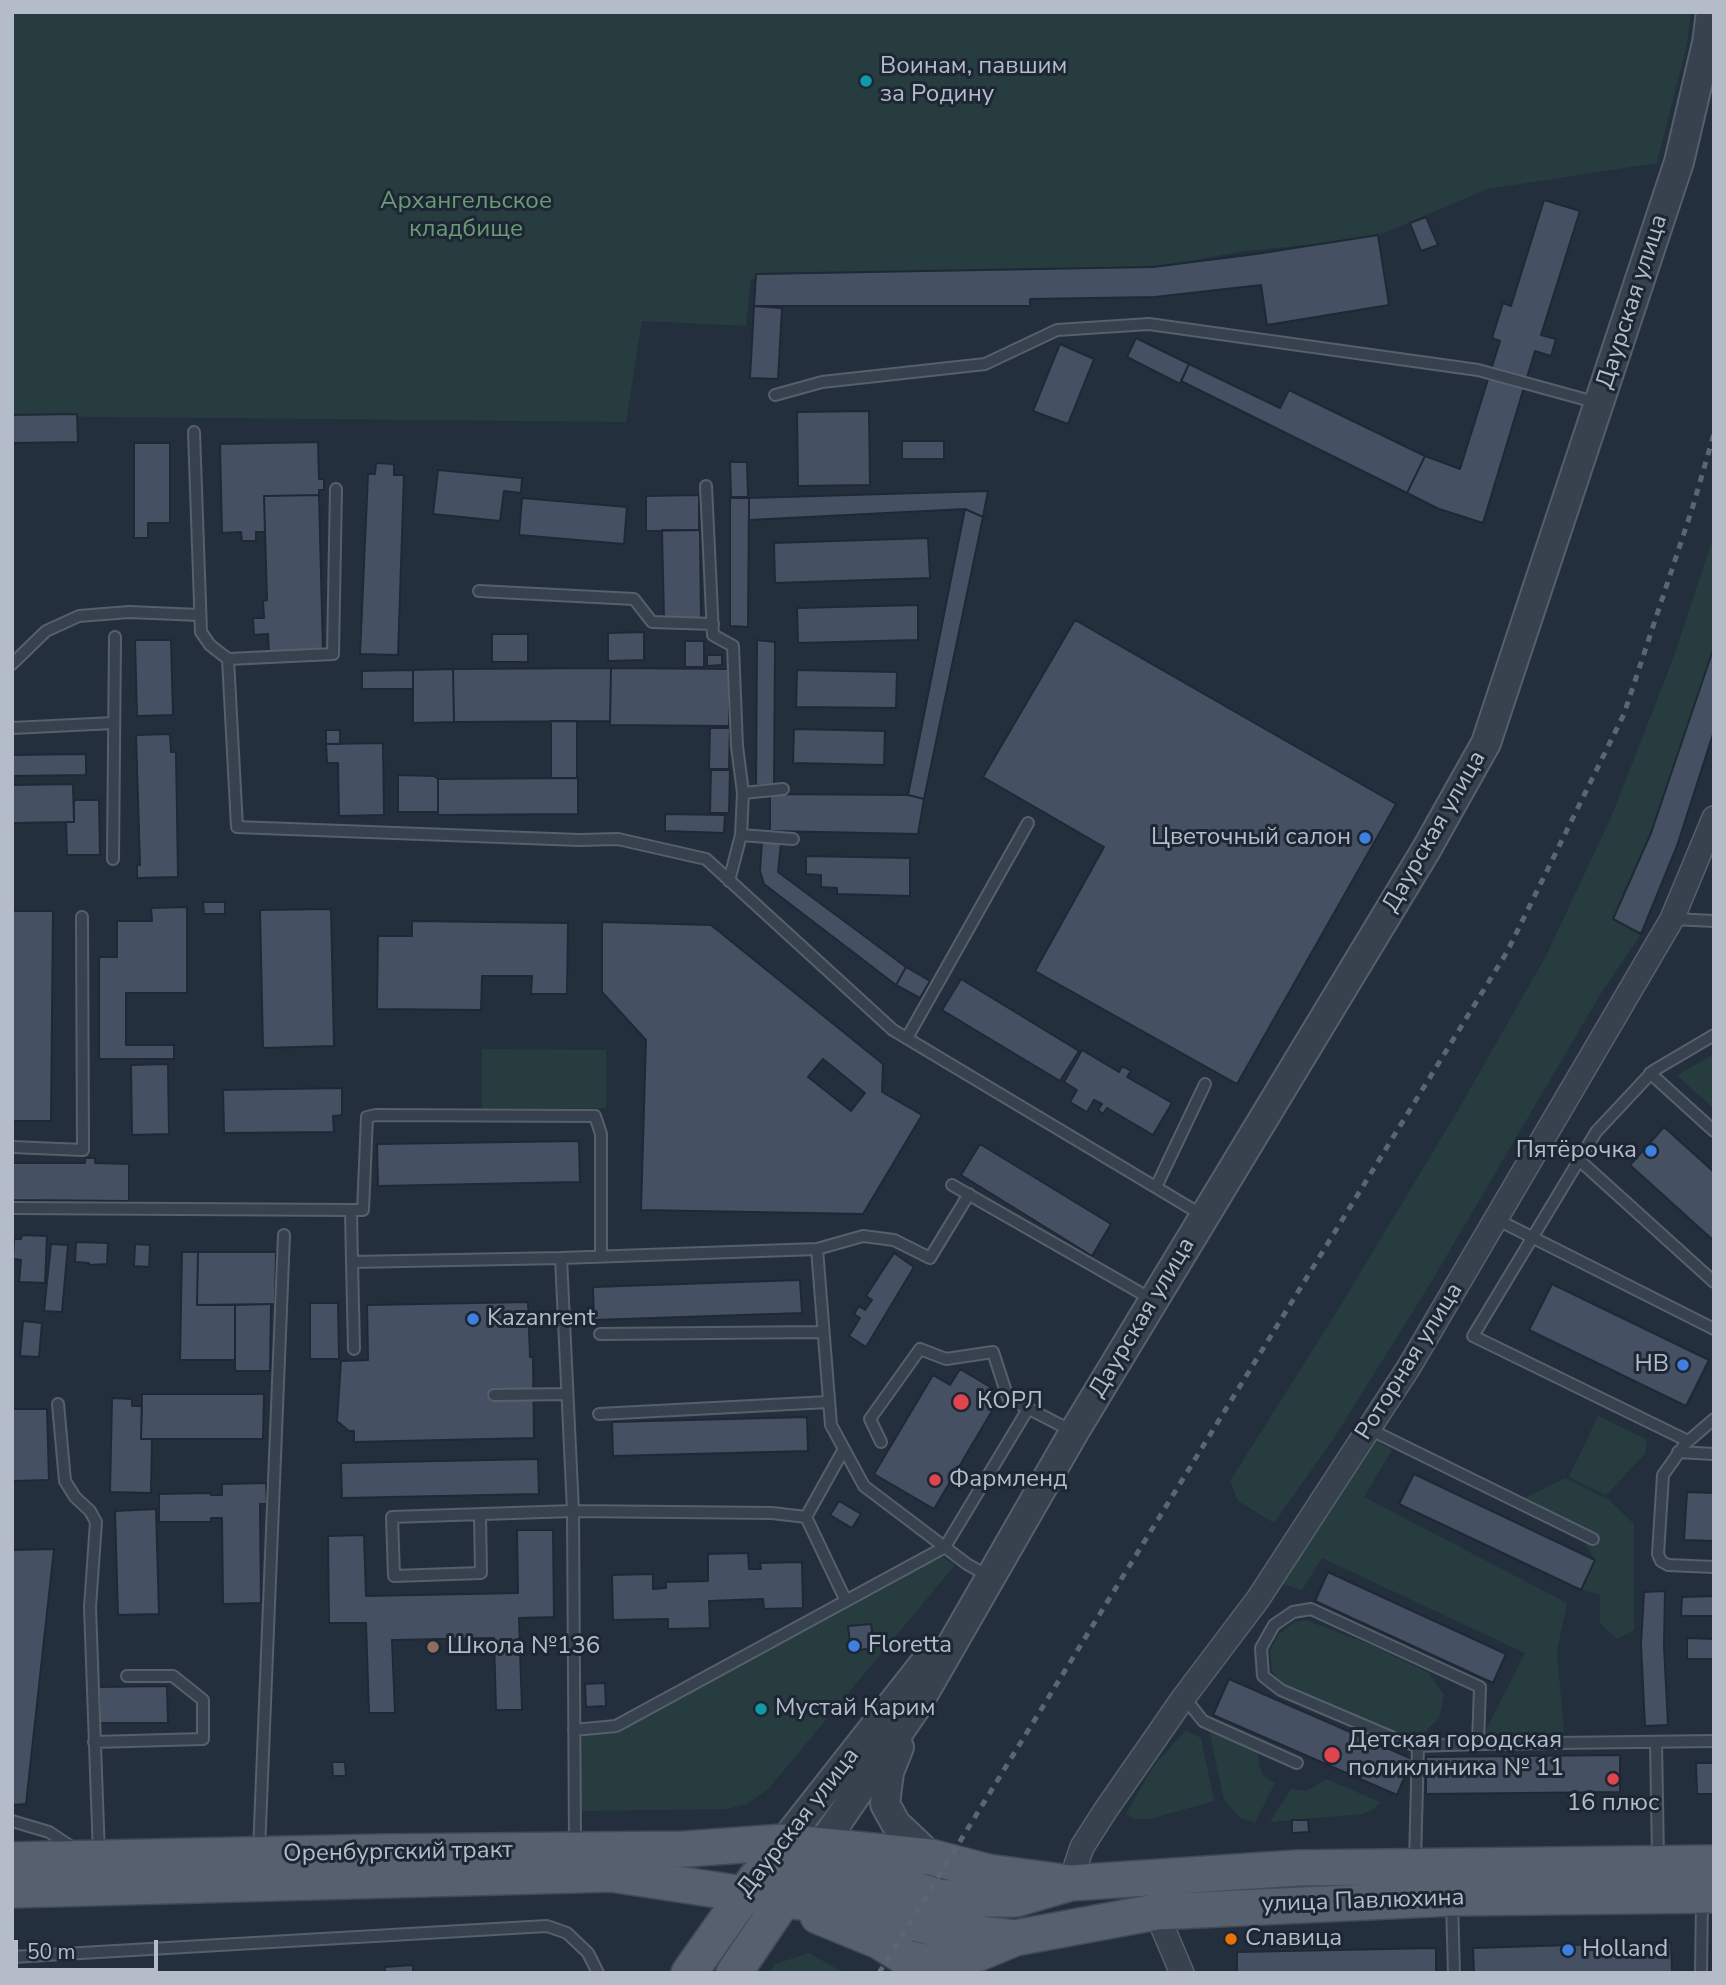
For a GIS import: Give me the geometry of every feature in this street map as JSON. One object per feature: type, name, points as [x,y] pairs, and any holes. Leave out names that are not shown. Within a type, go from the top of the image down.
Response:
[{"type":"main road","name":"Оренбургский тракт","points":[[12,1860],[687,1849],[784,1842]]},
{"type":"main road","name":"улица Павлюхина","points":[[784,1842],[813,1858],[938,1897],[1017,1899],[1070,1883]]},
{"type":"main road","name":"Даурская улица","points":[[689,1973],[743,1894],[784,1842]]},
{"type":"main road","name":"улица Павлюхина","points":[[743,1894],[766,1878],[813,1858],[931,1857],[988,1872],[1070,1883],[1297,1868],[1658,1864],[1710,1884]]},
{"type":"main road","name":"Даурская улица","points":[[734,1973],[813,1858]]},
{"type":"main road","name":"Оренбургский тракт","points":[[12,1890],[611,1874]]},
{"type":"main road","name":"улица Павлюхина","points":[[611,1874],[783,1900],[853,1907],[942,1930],[1015,1938],[1156,1912],[1710,1884]]},
{"type":"main road","name":"улица Павлюхина","points":[[783,1900],[879,1941],[906,1958],[925,1962],[980,1958],[1015,1938]]},
{"type":"street","name":"Даурская улица","points":[[813,1858],[916,1707],[1074,1432],[1433,838],[1486,743],[1679,162],[1707,43],[1711,12]]},
{"type":"street","name":"Роторная улица","points":[[1070,1883],[1082,1847],[1184,1697],[1258,1598],[1409,1367],[1672,919],[1714,818]]},
{"type":"street","name":"Даурская улица","points":[[784,1842],[991,1578]]},
{"type":"street","points":[[916,1707],[889,1772],[885,1804],[896,1824],[931,1857]]},
{"type":"street","points":[[1156,1912],[1182,1973]]},
{"type":"lane","points":[[775,395],[822,382],[985,364],[1057,330],[1149,324],[1478,370],[1600,403]]},
{"type":"lane","points":[[194,432],[201,632],[210,645],[228,659],[333,654],[336,489]]},
{"type":"lane","points":[[706,486],[713,635],[733,646],[737,746],[743,793],[741,835],[729,881]]},
{"type":"lane","points":[[478,591],[634,599],[652,622],[713,624]]},
{"type":"lane","points":[[12,664],[46,631],[79,616],[129,612],[200,615]]},
{"type":"lane","points":[[113,859],[115,637]]},
{"type":"lane","points":[[228,659],[237,827],[579,841],[618,839],[706,859],[893,1030],[1205,1216]]},
{"type":"lane","points":[[12,728],[114,723]]},
{"type":"lane","points":[[743,793],[783,789]]},
{"type":"lane","points":[[906,1038],[1028,823]]},
{"type":"lane","points":[[741,835],[793,839]]},
{"type":"lane","points":[[12,1147],[83,1150],[82,917]]},
{"type":"lane","points":[[1672,919],[1714,921]]},
{"type":"lane","points":[[1688,1441],[1473,1336],[1596,1132],[1650,1073],[1714,1035]]},
{"type":"lane","points":[[1650,1073],[1714,1131]]},
{"type":"lane","points":[[1156,1186],[1205,1084]]},
{"type":"lane","points":[[12,1208],[363,1210],[367,1117],[595,1115],[601,1133],[601,1255]]},
{"type":"lane","points":[[1578,1159],[1714,1282]]},
{"type":"lane","points":[[952,1185],[1153,1300]]},
{"type":"lane","points":[[352,1262],[817,1249],[863,1236],[894,1240],[930,1258],[969,1194]]},
{"type":"lane","points":[[351,1210],[354,1349]]},
{"type":"lane","points":[[1496,1219],[1714,1329]]},
{"type":"lane","points":[[259,1854],[284,1235]]},
{"type":"lane","points":[[817,1249],[831,1425],[864,1486],[991,1578]]},
{"type":"lane","points":[[561,1258],[573,1511],[575,1851]]},
{"type":"lane","points":[[600,1334],[822,1332]]},
{"type":"lane","points":[[881,1442],[870,1419],[920,1349],[946,1359],[993,1352],[1008,1398],[1074,1432]]},
{"type":"lane","points":[[494,1395],[568,1394]]},
{"type":"lane","points":[[599,1414],[828,1402]]},
{"type":"lane","points":[[12,1821],[48,1832],[93,1858],[94,1742],[90,1606],[96,1522],[65,1481],[58,1404]]},
{"type":"lane","points":[[574,1730],[616,1726],[945,1547],[1028,1409]]},
{"type":"lane","points":[[1714,1419],[1678,1452],[1662,1479],[1658,1555],[1661,1561],[1668,1565],[1714,1567]]},
{"type":"lane","points":[[1369,1429],[1593,1539]]},
{"type":"lane","points":[[806,1517],[844,1449]]},
{"type":"lane","points":[[1678,1452],[1714,1454]]},
{"type":"lane","points":[[480,1515],[481,1573],[394,1576],[392,1517],[573,1511],[772,1513],[806,1517]]},
{"type":"lane","points":[[806,1517],[846,1601]]},
{"type":"lane","points":[[1478,1744],[1480,1687],[1311,1609],[1293,1612],[1274,1625],[1261,1648],[1263,1676],[1281,1690],[1418,1746],[1714,1741]]},
{"type":"lane","points":[[94,1742],[203,1740],[204,1700],[173,1676],[127,1676]]},
{"type":"lane","points":[[1184,1697],[1203,1721],[1297,1763]]},
{"type":"lane","points":[[1656,1742],[1658,1864]]},
{"type":"lane","points":[[1415,1866],[1418,1746]]},
{"type":"lane","points":[[1701,1973],[1710,1884]]},
{"type":"lane","points":[[1452,1898],[1454,1973]]},
{"type":"lane","points":[[12,1957],[547,1926],[567,1933],[589,1953],[598,1973]]},
{"type":"green space","name":"Архангельское кладбище","points":[[12,12],[1691,12],[1687,45],[1657,163],[1487,189],[1370,239],[1245,251],[1160,266],[751,279],[746,326],[642,321],[626,422],[12,416]]},
{"type":"green space","points":[[1714,535],[1714,647],[1651,833],[1613,918],[1641,934],[1600,995],[1430,1284],[1334,1438],[1274,1523],[1238,1501],[1230,1481],[1336,1313],[1457,1112],[1546,956],[1612,815],[1673,659]]},
{"type":"green space","points":[[482,1049],[606,1050],[606,1108],[482,1108]]},
{"type":"green space","points":[[1714,1054],[1714,1109],[1677,1075]]},
{"type":"green space","points":[[1598,1416],[1646,1439],[1646,1453],[1606,1495],[1569,1477]]},
{"type":"green space","points":[[1370,1437],[1392,1450],[1364,1497],[1567,1603],[1557,1651],[1564,1733],[1484,1734],[1525,1653],[1322,1558],[1302,1590],[1276,1582]]},
{"type":"green space","points":[[1565,1478],[1609,1500],[1634,1524],[1634,1630],[1617,1639],[1600,1623],[1600,1594],[1581,1590],[1595,1560],[1584,1542],[1525,1498]]},
{"type":"green space","points":[[941,1556],[955,1565],[769,1788],[748,1804],[727,1809],[579,1811],[582,1733],[621,1730]]},
{"type":"green space","points":[[1306,1620],[1371,1645],[1429,1673],[1444,1695],[1439,1718],[1420,1736],[1396,1736],[1283,1687],[1272,1671],[1270,1650],[1279,1634],[1294,1622]]},
{"type":"green space","points":[[1186,1730],[1201,1738],[1214,1801],[1150,1819],[1134,1819],[1126,1814],[1153,1767]]},
{"type":"green space","points":[[1209,1730],[1258,1751],[1259,1765],[1264,1777],[1275,1783],[1255,1823],[1240,1818],[1224,1800]]},
{"type":"green space","points":[[1326,1779],[1380,1802],[1373,1810],[1362,1814],[1270,1822],[1291,1789],[1307,1791]]},
{"type":"green space","points":[[809,1953],[844,1973],[769,1973],[775,1964]]},
{"type":"building","points":[[1544,200],[1580,211],[1541,335],[1556,339],[1551,356],[1535,351],[1483,523],[1439,509],[1407,493],[1425,456],[1460,469],[1500,341],[1492,338],[1503,303],[1511,306]]},
{"type":"building","points":[[1426,217],[1438,245],[1421,251],[1410,223]]},
{"type":"building","points":[[1378,235],[1389,305],[1267,325],[1261,285],[1155,297],[1030,299],[1030,306],[754,306],[756,274],[1153,267]]},
{"type":"building","points":[[754,306],[782,308],[778,379],[750,378]]},
{"type":"building","points":[[1136,338],[1189,364],[1180,384],[1127,357]]},
{"type":"building","points":[[1060,344],[1094,359],[1068,424],[1033,411]]},
{"type":"building","points":[[1189,364],[1280,408],[1289,390],[1425,456],[1407,493],[1181,381]]},
{"type":"building","points":[[869,411],[870,485],[798,486],[797,412]]},
{"type":"building","points":[[77,414],[78,442],[12,443],[12,415]]},
{"type":"building","points":[[902,441],[944,441],[944,459],[902,459]]},
{"type":"building","points":[[318,442],[319,479],[324,479],[324,490],[319,490],[319,495],[264,496],[265,532],[256,532],[256,541],[242,541],[241,532],[222,533],[220,444]]},
{"type":"building","points":[[134,443],[170,443],[170,523],[148,523],[148,538],[134,538]]},
{"type":"building","points":[[730,462],[747,462],[748,497],[731,497]]},
{"type":"building","points":[[376,463],[394,464],[394,475],[404,475],[398,655],[360,654],[368,474],[375,474]]},
{"type":"building","points":[[438,470],[522,478],[521,493],[504,491],[500,521],[433,514]]},
{"type":"building","points":[[988,491],[983,517],[965,509],[749,520],[749,498]]},
{"type":"building","points":[[319,495],[323,652],[269,654],[268,634],[254,635],[253,618],[264,618],[263,601],[267,600],[264,496]]},
{"type":"building","points":[[699,495],[699,530],[646,531],[646,496]]},
{"type":"building","points":[[522,498],[627,507],[624,544],[519,535]]},
{"type":"building","points":[[730,498],[749,498],[748,627],[730,626]]},
{"type":"building","points":[[965,509],[983,517],[924,799],[908,795]]},
{"type":"building","points":[[662,530],[700,530],[701,620],[664,620]]},
{"type":"building","points":[[928,538],[930,578],[775,583],[774,543]]},
{"type":"building","points":[[918,605],[918,640],[798,643],[797,608]]},
{"type":"building","points":[[1075,620],[1396,804],[1237,1084],[1035,971],[1104,847],[983,777]]},
{"type":"building","points":[[644,632],[644,660],[608,661],[608,633]]},
{"type":"building","points":[[492,634],[528,634],[528,662],[492,662]]},
{"type":"building","points":[[135,640],[171,640],[173,715],[137,716]]},
{"type":"building","points":[[757,640],[775,642],[774,785],[756,785]]},
{"type":"building","points":[[685,641],[704,641],[704,667],[685,667]]},
{"type":"building","points":[[1714,647],[1714,731],[1677,846],[1641,934],[1613,919],[1651,833]]},
{"type":"building","points":[[707,655],[722,655],[722,665],[707,666]]},
{"type":"building","points":[[611,668],[730,669],[729,726],[610,725]]},
{"type":"building","points":[[611,668],[610,721],[454,722],[453,669]]},
{"type":"building","points":[[453,669],[454,722],[413,723],[413,670]]},
{"type":"building","points":[[413,670],[413,689],[362,689],[362,671]]},
{"type":"building","points":[[797,670],[897,672],[896,708],[796,707]]},
{"type":"building","points":[[551,721],[577,721],[577,778],[551,778]]},
{"type":"building","points":[[710,728],[730,728],[729,769],[709,769]]},
{"type":"building","points":[[794,729],[885,731],[884,765],[793,763]]},
{"type":"building","points":[[326,730],[340,730],[340,744],[326,744]]},
{"type":"building","points":[[170,734],[171,752],[176,752],[178,877],[137,878],[137,865],[140,865],[136,735]]},
{"type":"building","points":[[383,743],[384,815],[339,816],[338,763],[327,763],[326,744]]},
{"type":"building","points":[[86,754],[86,775],[12,776],[12,755]]},
{"type":"building","points":[[711,770],[730,770],[729,813],[710,813]]},
{"type":"building","points":[[398,775],[434,776],[438,779],[438,812],[398,812]]},
{"type":"building","points":[[578,778],[578,814],[438,815],[438,779]]},
{"type":"building","points":[[73,784],[74,822],[12,823],[12,785]]},
{"type":"building","points":[[770,794],[908,795],[924,799],[918,834],[770,831]]},
{"type":"building","points":[[74,800],[99,800],[100,855],[67,855],[66,822],[74,822]]},
{"type":"building","points":[[665,814],[725,815],[724,833],[665,831]]},
{"type":"building","points":[[762,842],[781,843],[778,872],[906,967],[896,985],[764,884],[760,871]]},
{"type":"building","points":[[806,856],[910,858],[910,896],[837,894],[837,888],[821,887],[821,875],[806,874]]},
{"type":"building","points":[[203,902],[225,902],[225,914],[204,914]]},
{"type":"building","points":[[187,907],[187,993],[126,993],[126,1045],[174,1045],[174,1059],[99,1059],[99,957],[117,957],[117,921],[152,921],[151,908]]},
{"type":"building","points":[[331,909],[334,1046],[263,1048],[260,910]]},
{"type":"building","points":[[12,911],[53,911],[51,1121],[12,1121]]},
{"type":"building","points":[[412,921],[568,923],[567,994],[531,994],[532,976],[482,976],[481,1010],[377,1009],[378,936],[412,936]]},
{"type":"building","points":[[602,922],[711,925],[883,1064],[882,1092],[922,1115],[863,1214],[641,1210],[646,1040],[602,992]]},
{"type":"building","points":[[906,967],[930,981],[920,998],[896,985]]},
{"type":"building","points":[[961,979],[1079,1051],[1060,1081],[942,1010]]},
{"type":"building","points":[[1082,1050],[1119,1072],[1122,1066],[1131,1071],[1127,1077],[1172,1103],[1153,1135],[1107,1108],[1103,1114],[1098,1110],[1102,1104],[1094,1100],[1087,1112],[1070,1102],[1077,1090],[1064,1082]]},
{"type":"building","points":[[823,1059],[865,1093],[851,1111],[808,1077]]},
{"type":"building","points":[[168,1064],[169,1134],[132,1135],[131,1065]]},
{"type":"building","points":[[342,1088],[342,1115],[333,1116],[334,1132],[224,1133],[223,1090]]},
{"type":"building","points":[[1664,1127],[1714,1172],[1714,1241],[1630,1165]]},
{"type":"building","points":[[579,1141],[580,1182],[378,1186],[377,1144]]},
{"type":"building","points":[[980,1144],[1111,1224],[1092,1256],[961,1175]]},
{"type":"building","points":[[85,1158],[95,1158],[95,1163],[129,1164],[129,1201],[12,1200],[12,1163],[85,1163]]},
{"type":"building","points":[[22,1235],[47,1236],[45,1283],[19,1282],[21,1260],[13,1259],[14,1239],[21,1239]]},
{"type":"building","points":[[76,1242],[108,1243],[107,1264],[89,1265],[75,1262]]},
{"type":"building","points":[[51,1244],[68,1245],[62,1312],[44,1311]]},
{"type":"building","points":[[135,1244],[150,1245],[149,1267],[134,1266]]},
{"type":"building","points":[[182,1252],[198,1252],[197,1305],[235,1305],[235,1360],[180,1360]]},
{"type":"building","points":[[198,1252],[276,1252],[275,1304],[197,1305]]},
{"type":"building","points":[[894,1253],[914,1267],[866,1347],[849,1336],[860,1318],[854,1314],[859,1306],[865,1310],[872,1300],[866,1296]]},
{"type":"building","points":[[800,1280],[802,1313],[594,1320],[593,1287]]},
{"type":"building","points":[[1552,1284],[1709,1360],[1686,1406],[1529,1330]]},
{"type":"building","points":[[528,1302],[530,1357],[533,1357],[534,1438],[354,1442],[354,1431],[349,1431],[337,1421],[341,1361],[368,1360],[367,1305]]},
{"type":"building","points":[[310,1303],[338,1303],[339,1359],[310,1359]]},
{"type":"building","points":[[271,1304],[270,1371],[235,1371],[235,1305]]},
{"type":"building","points":[[23,1321],[42,1323],[39,1357],[20,1356]]},
{"type":"building","points":[[960,1369],[1002,1394],[934,1509],[874,1474],[933,1375],[950,1385]]},
{"type":"building","points":[[142,1394],[264,1394],[263,1439],[141,1439]]},
{"type":"building","points":[[112,1398],[132,1399],[132,1406],[142,1406],[141,1439],[152,1439],[151,1493],[110,1492]]},
{"type":"building","points":[[12,1409],[47,1409],[49,1480],[13,1481]]},
{"type":"building","points":[[807,1417],[808,1451],[613,1456],[612,1422]]},
{"type":"building","points":[[538,1459],[539,1494],[342,1498],[341,1463]]},
{"type":"building","points":[[1414,1474],[1595,1560],[1581,1590],[1399,1504]]},
{"type":"building","points":[[266,1483],[267,1504],[260,1504],[261,1603],[223,1604],[222,1518],[211,1518],[211,1522],[159,1522],[159,1494],[222,1495],[222,1484]]},
{"type":"building","points":[[1687,1492],[1714,1493],[1714,1541],[1684,1540]]},
{"type":"building","points":[[839,1501],[861,1514],[852,1528],[830,1515]]},
{"type":"building","points":[[156,1509],[159,1614],[118,1615],[115,1511]]},
{"type":"building","points":[[517,1530],[553,1530],[554,1617],[519,1618],[522,1710],[496,1710],[494,1638],[392,1640],[395,1713],[369,1713],[366,1623],[329,1623],[328,1536],[364,1535],[366,1596],[518,1593]]},
{"type":"building","points":[[54,1549],[26,1804],[12,1805],[12,1550]]},
{"type":"building","points":[[748,1553],[749,1569],[761,1569],[760,1563],[802,1562],[803,1608],[764,1609],[763,1599],[709,1601],[710,1628],[668,1629],[668,1619],[613,1620],[612,1575],[653,1574],[653,1589],[666,1588],[666,1582],[708,1581],[708,1554]]},
{"type":"building","points":[[1328,1572],[1506,1654],[1493,1683],[1315,1601]]},
{"type":"building","points":[[1665,1591],[1664,1646],[1668,1725],[1645,1726],[1641,1645],[1644,1592]]},
{"type":"building","points":[[1714,1596],[1714,1616],[1681,1616],[1682,1597]]},
{"type":"building","points":[[871,1624],[874,1648],[851,1651],[848,1626]]},
{"type":"building","points":[[1687,1638],[1714,1639],[1714,1659],[1687,1659]]},
{"type":"building","points":[[1229,1679],[1412,1759],[1397,1795],[1213,1715]]},
{"type":"building","points":[[605,1683],[606,1706],[586,1707],[585,1684]]},
{"type":"building","points":[[167,1686],[168,1723],[100,1723],[99,1687]]},
{"type":"building","points":[[1620,1755],[1620,1792],[1426,1794],[1426,1757]]},
{"type":"building","points":[[332,1762],[345,1762],[346,1776],[333,1776]]},
{"type":"building","points":[[1696,1763],[1714,1763],[1714,1794],[1697,1794]]},
{"type":"building","points":[[1292,1820],[1308,1820],[1309,1832],[1292,1833]]},
{"type":"building","points":[[1671,1942],[1672,1973],[1474,1973],[1473,1948]]},
{"type":"building","points":[[1436,1948],[1436,1973],[1237,1973],[1237,1952]]},
{"type":"building","points":[[413,1965],[413,1973],[385,1973],[385,1967]]},
{"type":"railway","points":[[879,1973],[1507,952],[1624,714],[1714,434]]},
{"type":"place","name":"Воинам, павшим за Родину","points":[[866,81]]},
{"type":"place","name":"Цветочный салон","points":[[1365,838]]},
{"type":"place","name":"Пятёрочка","points":[[1651,1151]]},
{"type":"place","name":"Kazanrent","points":[[473,1319]]},
{"type":"place","name":"HB","points":[[1683,1365]]},
{"type":"place","name":"КОРЛ","points":[[961,1402]]},
{"type":"place","name":"Фармленд","points":[[935,1480]]},
{"type":"place","name":"Floretta","points":[[854,1646]]},
{"type":"place","name":"Школа №136","points":[[433,1647]]},
{"type":"place","name":"Мустай Карим","points":[[761,1709]]},
{"type":"place","name":"Детская городская поликлиника № 11","points":[[1332,1755]]},
{"type":"place","name":"16 плюс","points":[[1613,1779]]},
{"type":"place","name":"Славица","points":[[1231,1939]]},
{"type":"place","name":"Holland","points":[[1568,1950]]}]
